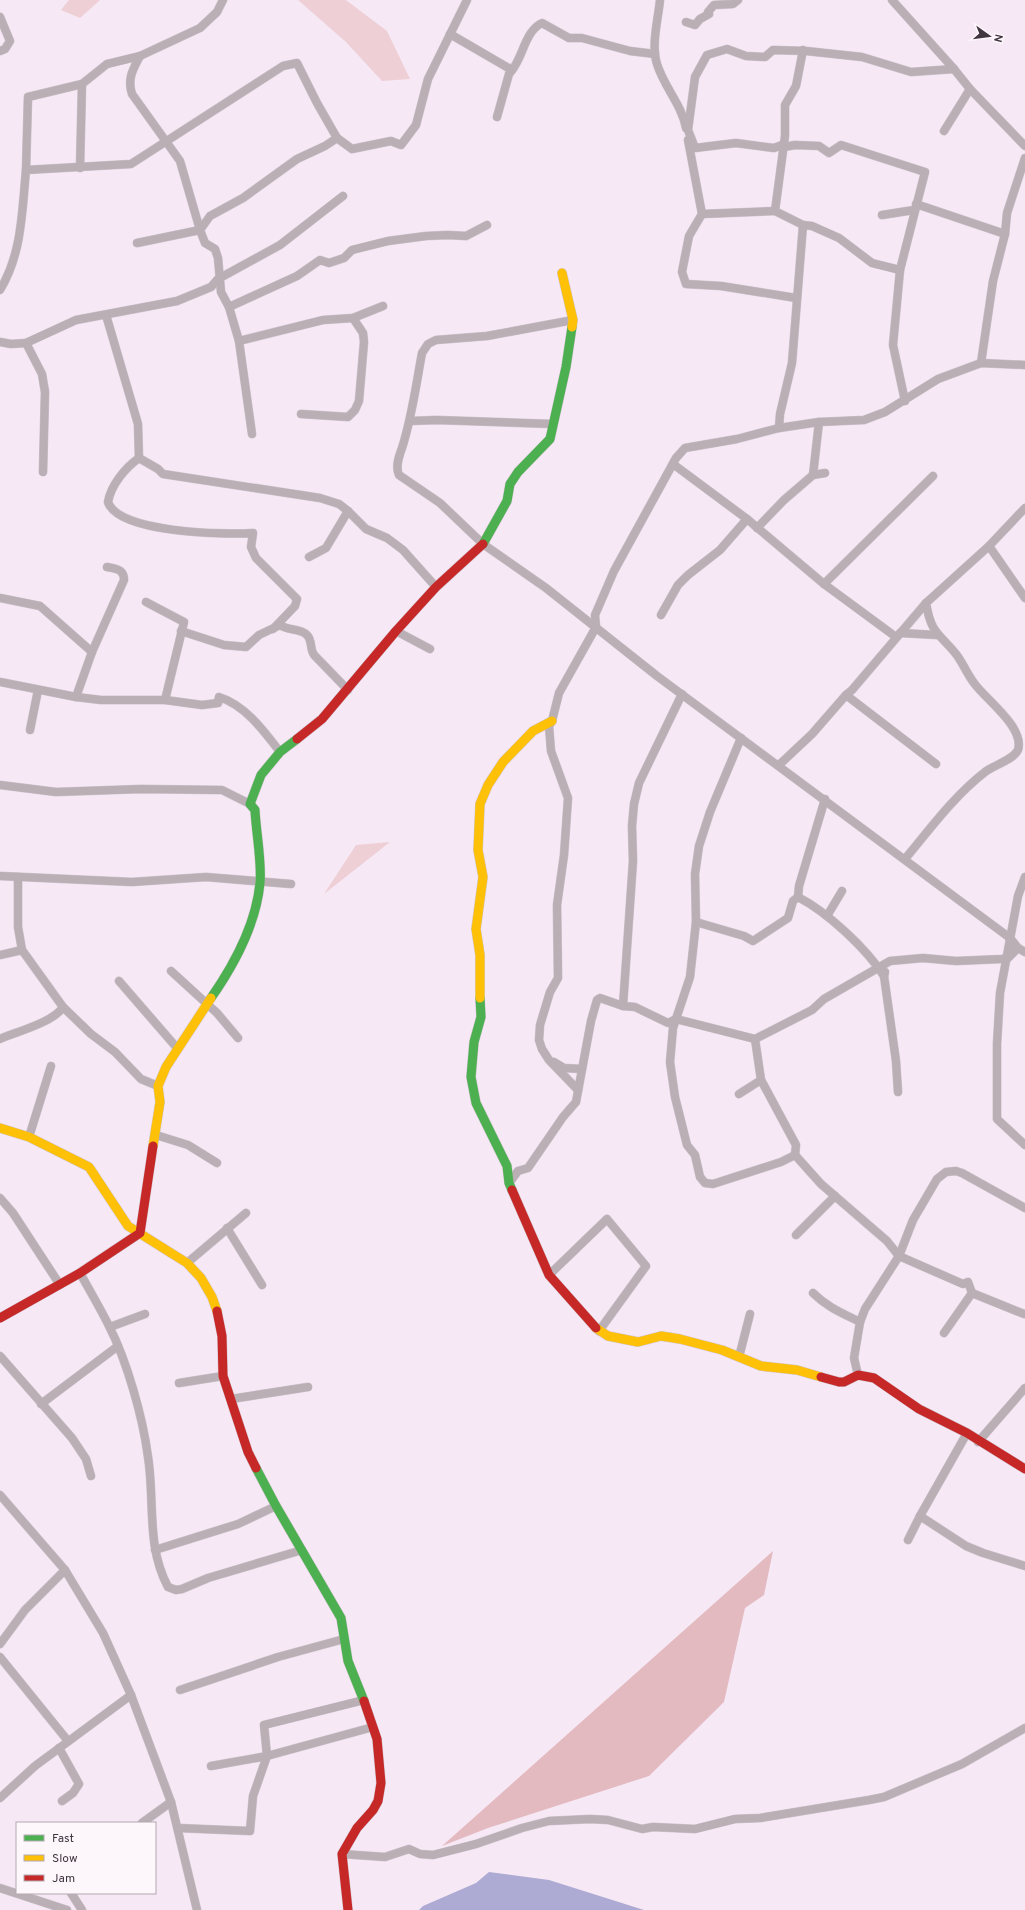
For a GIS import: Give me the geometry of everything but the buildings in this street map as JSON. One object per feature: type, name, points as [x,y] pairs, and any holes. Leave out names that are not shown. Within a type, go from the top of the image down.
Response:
[{"type":"street","points":[[0,290],[8,277],[17,253],[26,170],[28,97],[82,84],[107,64],[140,56],[200,28],[217,12],[223,0]]},
{"type":"street","points":[[26,170],[131,164],[284,66],[297,62],[317,103],[337,138],[352,150],[391,141],[401,144],[416,125],[428,79],[467,0]]},
{"type":"street","points":[[660,0],[655,54],[657,65],[685,123],[702,214],[688,236],[682,272],[686,284],[721,286],[796,298]]},
{"type":"street","points":[[686,22],[696,26],[700,19],[708,14],[714,5],[732,4],[738,0]]},
{"type":"street","points":[[892,0],[970,89],[1025,146]]},
{"type":"street","points":[[0,17],[10,41],[5,50],[0,51]]},
{"type":"street","points":[[497,117],[509,74],[519,62],[530,35],[538,25],[542,23],[569,38],[582,38],[630,51],[655,54]]},
{"type":"street","points":[[450,34],[512,70]]},
{"type":"street","points":[[905,401],[893,345],[900,270],[925,172],[841,145],[829,153],[819,146],[794,145],[784,147],[782,145],[774,148],[736,143],[695,148],[688,130],[695,77],[707,55],[727,49],[755,58],[765,57],[773,50],[803,50],[862,57],[910,72],[954,69]]},
{"type":"street","points":[[775,210],[784,147],[785,105],[796,86],[803,50]]},
{"type":"street","points":[[646,53],[657,65]]},
{"type":"street","points":[[140,56],[129,78],[129,85],[132,94],[164,142],[180,161],[205,243],[215,249],[218,258],[218,279],[221,292],[229,307],[239,341],[252,434]]},
{"type":"street","points":[[80,168],[82,84]]},
{"type":"street","points":[[944,131],[970,89]]},
{"type":"street","points":[[137,243],[200,230],[210,216],[243,198],[297,159],[325,146],[337,138]]},
{"type":"street","points":[[981,363],[993,281],[1005,234],[1007,213],[1025,158]]},
{"type":"street","points":[[0,342],[11,344],[26,343],[76,320],[177,301],[211,288],[218,279],[280,245],[343,196]]},
{"type":"street","points":[[882,215],[915,207],[1005,234]]},
{"type":"street","points":[[702,214],[775,210],[803,225],[812,226],[839,238],[872,263],[900,270]]},
{"type":"street","points":[[229,307],[297,276],[320,260],[329,263],[344,258],[352,250],[388,241],[441,235],[466,236],[487,225]]},
{"type":"street","points":[[779,428],[781,407],[792,363],[803,225]]},
{"type":"street","points":[[250,804],[261,775],[280,752],[322,719],[436,587],[483,544],[508,502],[510,484],[518,472],[550,440],[566,367],[573,320],[562,273]]},
{"type":"street","points":[[239,341],[323,320],[353,318],[383,306]]},
{"type":"street","points":[[106,314],[138,424],[139,458]]},
{"type":"street","points":[[301,414],[348,417],[355,410],[359,402],[364,342],[363,333],[353,318]]},
{"type":"street","points":[[509,1183],[518,1171],[528,1168],[563,1117],[575,1104],[597,1000],[602,998],[623,1006],[635,1007],[668,1023],[676,1019],[755,1039],[812,1010],[824,1000],[890,961],[924,958],[981,961],[1008,958],[1021,950],[1010,938],[682,694],[546,588],[483,544],[440,503],[400,475],[398,465],[410,421],[422,353],[428,344],[436,340],[487,336],[573,320]]},
{"type":"street","points":[[26,343],[44,379],[43,472]]},
{"type":"street","points":[[578,1090],[548,1059],[540,1044],[540,1025],[550,992],[558,978],[557,905],[564,856],[568,798],[551,751],[549,726],[552,721],[559,693],[596,628],[595,614],[614,571],[673,464],[686,448],[737,439],[779,428],[819,422],[864,420],[905,401],[938,379],[981,363],[1025,365]]},
{"type":"street","points":[[410,421],[437,420],[553,424]]},
{"type":"street","points":[[813,475],[819,422]]},
{"type":"street","points":[[139,458],[158,469],[163,474],[320,498],[339,504],[366,529],[387,538],[403,550],[436,587]]},
{"type":"street","points":[[139,458],[127,467],[111,490],[108,502],[113,512],[168,530],[211,534],[240,535],[253,533],[251,547],[256,558],[297,599],[295,606],[273,629]]},
{"type":"street","points":[[673,464],[747,519],[824,584],[898,635],[937,635]]},
{"type":"street","points":[[758,528],[784,500],[813,475],[826,473]]},
{"type":"street","points":[[824,584],[934,476]]},
{"type":"street","points":[[779,765],[812,734],[852,690],[926,603],[989,546],[1025,508]]},
{"type":"street","points":[[309,557],[326,548],[348,511]]},
{"type":"street","points":[[661,615],[678,585],[688,575],[720,550],[747,519]]},
{"type":"street","points":[[989,546],[1025,598]]},
{"type":"street","points":[[76,697],[92,652],[124,580],[124,575],[121,571],[107,567]]},
{"type":"street","points":[[0,598],[40,606],[92,652]]},
{"type":"street","points":[[146,602],[184,622],[165,700]]},
{"type":"street","points":[[905,859],[958,797],[986,771],[1017,752],[1020,743],[1019,735],[1013,725],[974,683],[956,654],[937,635],[931,624],[926,603]]},
{"type":"street","points":[[181,631],[224,645],[246,647],[253,639],[280,625],[285,629],[307,635],[310,640],[311,652],[348,690]]},
{"type":"street","points":[[396,632],[430,649]]},
{"type":"street","points":[[0,682],[76,697],[101,700],[165,700],[202,705],[218,703],[219,697],[227,700],[261,727],[280,752]]},
{"type":"street","points":[[30,730],[38,690]]},
{"type":"street","points":[[623,1006],[633,861],[632,826],[634,804],[639,783],[682,694]]},
{"type":"street","points":[[846,695],[936,764]]},
{"type":"street","points":[[552,721],[533,731],[503,762],[488,785],[480,804],[478,850],[483,877],[476,929],[480,955],[479,977],[481,1017],[474,1042],[471,1077],[476,1103],[507,1166],[509,1183],[549,1275],[599,1331],[608,1336],[638,1342],[661,1336],[674,1338],[722,1350],[761,1366],[797,1370],[839,1382],[844,1382],[858,1375],[874,1378],[892,1392],[919,1409],[967,1433],[978,1442],[1025,1470]]},
{"type":"street","points":[[741,738],[710,812],[699,846],[695,874],[696,922],[690,977],[673,1028],[671,1069],[675,1097],[686,1141],[695,1155],[700,1177],[705,1184],[713,1184],[781,1162],[795,1155]]},
{"type":"street","points":[[0,785],[56,792],[141,789],[222,790],[250,804],[255,810],[260,882],[257,904],[250,927],[225,978],[177,1048],[158,1086],[160,1102],[156,1135],[140,1233],[80,1273],[0,1318]]},
{"type":"street","points":[[696,922],[744,936],[754,941],[788,918],[791,906],[798,897],[799,886],[825,799]]},
{"type":"street","points":[[0,876],[132,882],[206,877],[291,884]]},
{"type":"street","points":[[18,877],[18,927],[22,950],[63,1008],[91,1034],[115,1052],[141,1079],[158,1086]]},
{"type":"street","points":[[1025,877],[1018,896],[1010,938],[1008,958],[1003,974],[997,1044],[997,1119],[1025,1145]]},
{"type":"street","points":[[827,916],[842,891]]},
{"type":"street","points":[[798,897],[827,916],[878,967],[884,976],[896,1061],[898,1092]]},
{"type":"street","points":[[0,954],[22,950]]},
{"type":"street","points":[[884,976],[890,961]]},
{"type":"street","points":[[171,971],[217,1013],[238,1038]]},
{"type":"street","points":[[119,981],[177,1048]]},
{"type":"street","points":[[0,1039],[52,1018],[60,1013],[63,1008]]},
{"type":"street","points":[[755,1039],[761,1080],[796,1145],[795,1155],[821,1184],[887,1241],[899,1256],[963,1284],[968,1282],[972,1293],[1024,1314]]},
{"type":"street","points":[[548,1059],[564,1068],[582,1069]]},
{"type":"street","points":[[30,1137],[50,1066]]},
{"type":"street","points":[[739,1094],[761,1080]]},
{"type":"street","points":[[0,1128],[30,1137],[89,1167],[106,1190],[128,1226],[187,1263],[202,1278],[212,1297],[219,1317],[223,1376],[248,1452],[276,1506],[341,1618],[348,1661],[364,1700],[377,1740],[381,1783],[378,1801],[373,1810],[357,1828],[342,1854],[344,1886],[348,1910]]},
{"type":"street","points":[[156,1135],[188,1145],[217,1163]]},
{"type":"street","points":[[858,1375],[854,1358],[860,1322],[874,1292],[899,1256],[913,1220],[937,1179],[946,1172],[956,1171],[1025,1208]]},
{"type":"street","points":[[796,1235],[835,1196]]},
{"type":"street","points":[[0,1198],[13,1213],[60,1285]]},
{"type":"street","points":[[187,1263],[246,1212]]},
{"type":"street","points":[[549,1275],[606,1219],[646,1266],[599,1331]]},
{"type":"street","points":[[227,1228],[262,1285]]},
{"type":"street","points":[[80,1273],[110,1327],[118,1346],[141,1418],[148,1458],[155,1550],[162,1576],[168,1587],[176,1590],[208,1578],[302,1550]]},
{"type":"street","points":[[813,1293],[822,1302],[838,1313],[860,1322]]},
{"type":"street","points":[[944,1334],[972,1293]]},
{"type":"street","points":[[110,1327],[145,1314]]},
{"type":"street","points":[[739,1357],[750,1314]]},
{"type":"street","points":[[41,1404],[118,1346]]},
{"type":"street","points":[[0,1356],[80,1450],[91,1476]]},
{"type":"street","points":[[179,1383],[223,1376]]},
{"type":"street","points":[[231,1399],[308,1387]]},
{"type":"street","points":[[978,1442],[1025,1388]]},
{"type":"street","points":[[908,1540],[967,1433]]},
{"type":"street","points":[[0,1495],[65,1570],[103,1633],[131,1695],[172,1802],[197,1910]]},
{"type":"street","points":[[155,1550],[238,1524],[276,1506]]},
{"type":"street","points":[[920,1516],[966,1546],[1025,1566]]},
{"type":"street","points":[[0,1644],[25,1610],[65,1570]]},
{"type":"street","points":[[180,1690],[278,1657],[344,1639]]},
{"type":"street","points":[[0,1657],[68,1741]]},
{"type":"street","points":[[0,1798],[35,1766],[131,1695]]},
{"type":"street","points":[[178,1828],[250,1831],[253,1796],[267,1756],[264,1725],[364,1700]]},
{"type":"street","points":[[211,1766],[267,1756],[373,1727]]},
{"type":"street","points":[[342,1854],[385,1857],[409,1849],[420,1854],[433,1854],[476,1844],[522,1828],[549,1821],[590,1819],[608,1820],[642,1829],[653,1827],[695,1829],[735,1819],[760,1818],[869,1800],[884,1797],[962,1764],[1025,1728]]},
{"type":"street","points":[[59,1748],[79,1784],[73,1793],[62,1801]]},
{"type":"street","points":[[143,1822],[172,1802]]},
{"type":"street","points":[[0,1888],[16,1893]]},
{"type":"street","points":[[18,1894],[67,1910]]},
{"type":"street","points":[[73,1894],[82,1910]]},
{"type":"shaded area","points":[[69,0],[100,0],[80,18],[61,10]]},
{"type":"shaded area","points":[[298,0],[346,0],[387,31],[410,79],[382,81],[346,42]]},
{"type":"shaded area","points":[[390,842],[324,894],[356,845]]},
{"type":"shaded area","points":[[773,1551],[764,1595],[745,1608],[724,1702],[649,1776],[488,1828],[442,1846]]},
{"type":"water","points":[[489,1872],[549,1880],[644,1910],[419,1910],[423,1906],[476,1883]]},
{"type":"traffic: fast","points":[[483,544],[507,501],[510,484],[518,472],[550,439],[566,367],[572,327]]},
{"type":"traffic: fast","points":[[211,998],[228,972],[243,944],[258,899],[260,883],[260,856],[255,810],[250,804],[261,775],[280,752],[297,739]]},
{"type":"traffic: fast","points":[[480,998],[481,1017],[474,1042],[471,1077],[476,1103],[507,1166],[509,1183],[512,1190]]},
{"type":"traffic: fast","points":[[256,1468],[276,1506],[341,1618],[348,1661],[364,1701]]},
{"type":"traffic: slow","points":[[562,273],[573,320],[572,327]]},
{"type":"traffic: slow","points":[[480,998],[480,955],[476,929],[483,877],[478,850],[480,804],[488,785],[503,762],[533,731],[552,721]]},
{"type":"traffic: slow","points":[[153,1146],[160,1102],[158,1086],[166,1067],[211,998]]},
{"type":"traffic: slow","points":[[0,1128],[29,1137],[89,1167],[128,1226],[187,1263],[201,1278],[212,1297],[217,1311]]},
{"type":"traffic: slow","points":[[596,1328],[608,1336],[638,1342],[661,1336],[680,1339],[722,1350],[761,1366],[797,1370],[821,1377]]},
{"type":"traffic: jam","points":[[297,739],[322,719],[396,631],[436,587],[483,544]]},
{"type":"traffic: jam","points":[[0,1318],[80,1273],[140,1233],[153,1146]]},
{"type":"traffic: jam","points":[[512,1190],[549,1275],[596,1328]]},
{"type":"traffic: jam","points":[[217,1311],[222,1336],[223,1376],[248,1452],[256,1468]]},
{"type":"traffic: jam","points":[[821,1377],[839,1382],[844,1382],[858,1375],[874,1378],[919,1409],[967,1433],[1025,1469]]},
{"type":"traffic: jam","points":[[348,1910],[342,1854],[357,1828],[373,1810],[378,1801],[381,1783],[377,1739],[364,1701]]}]
